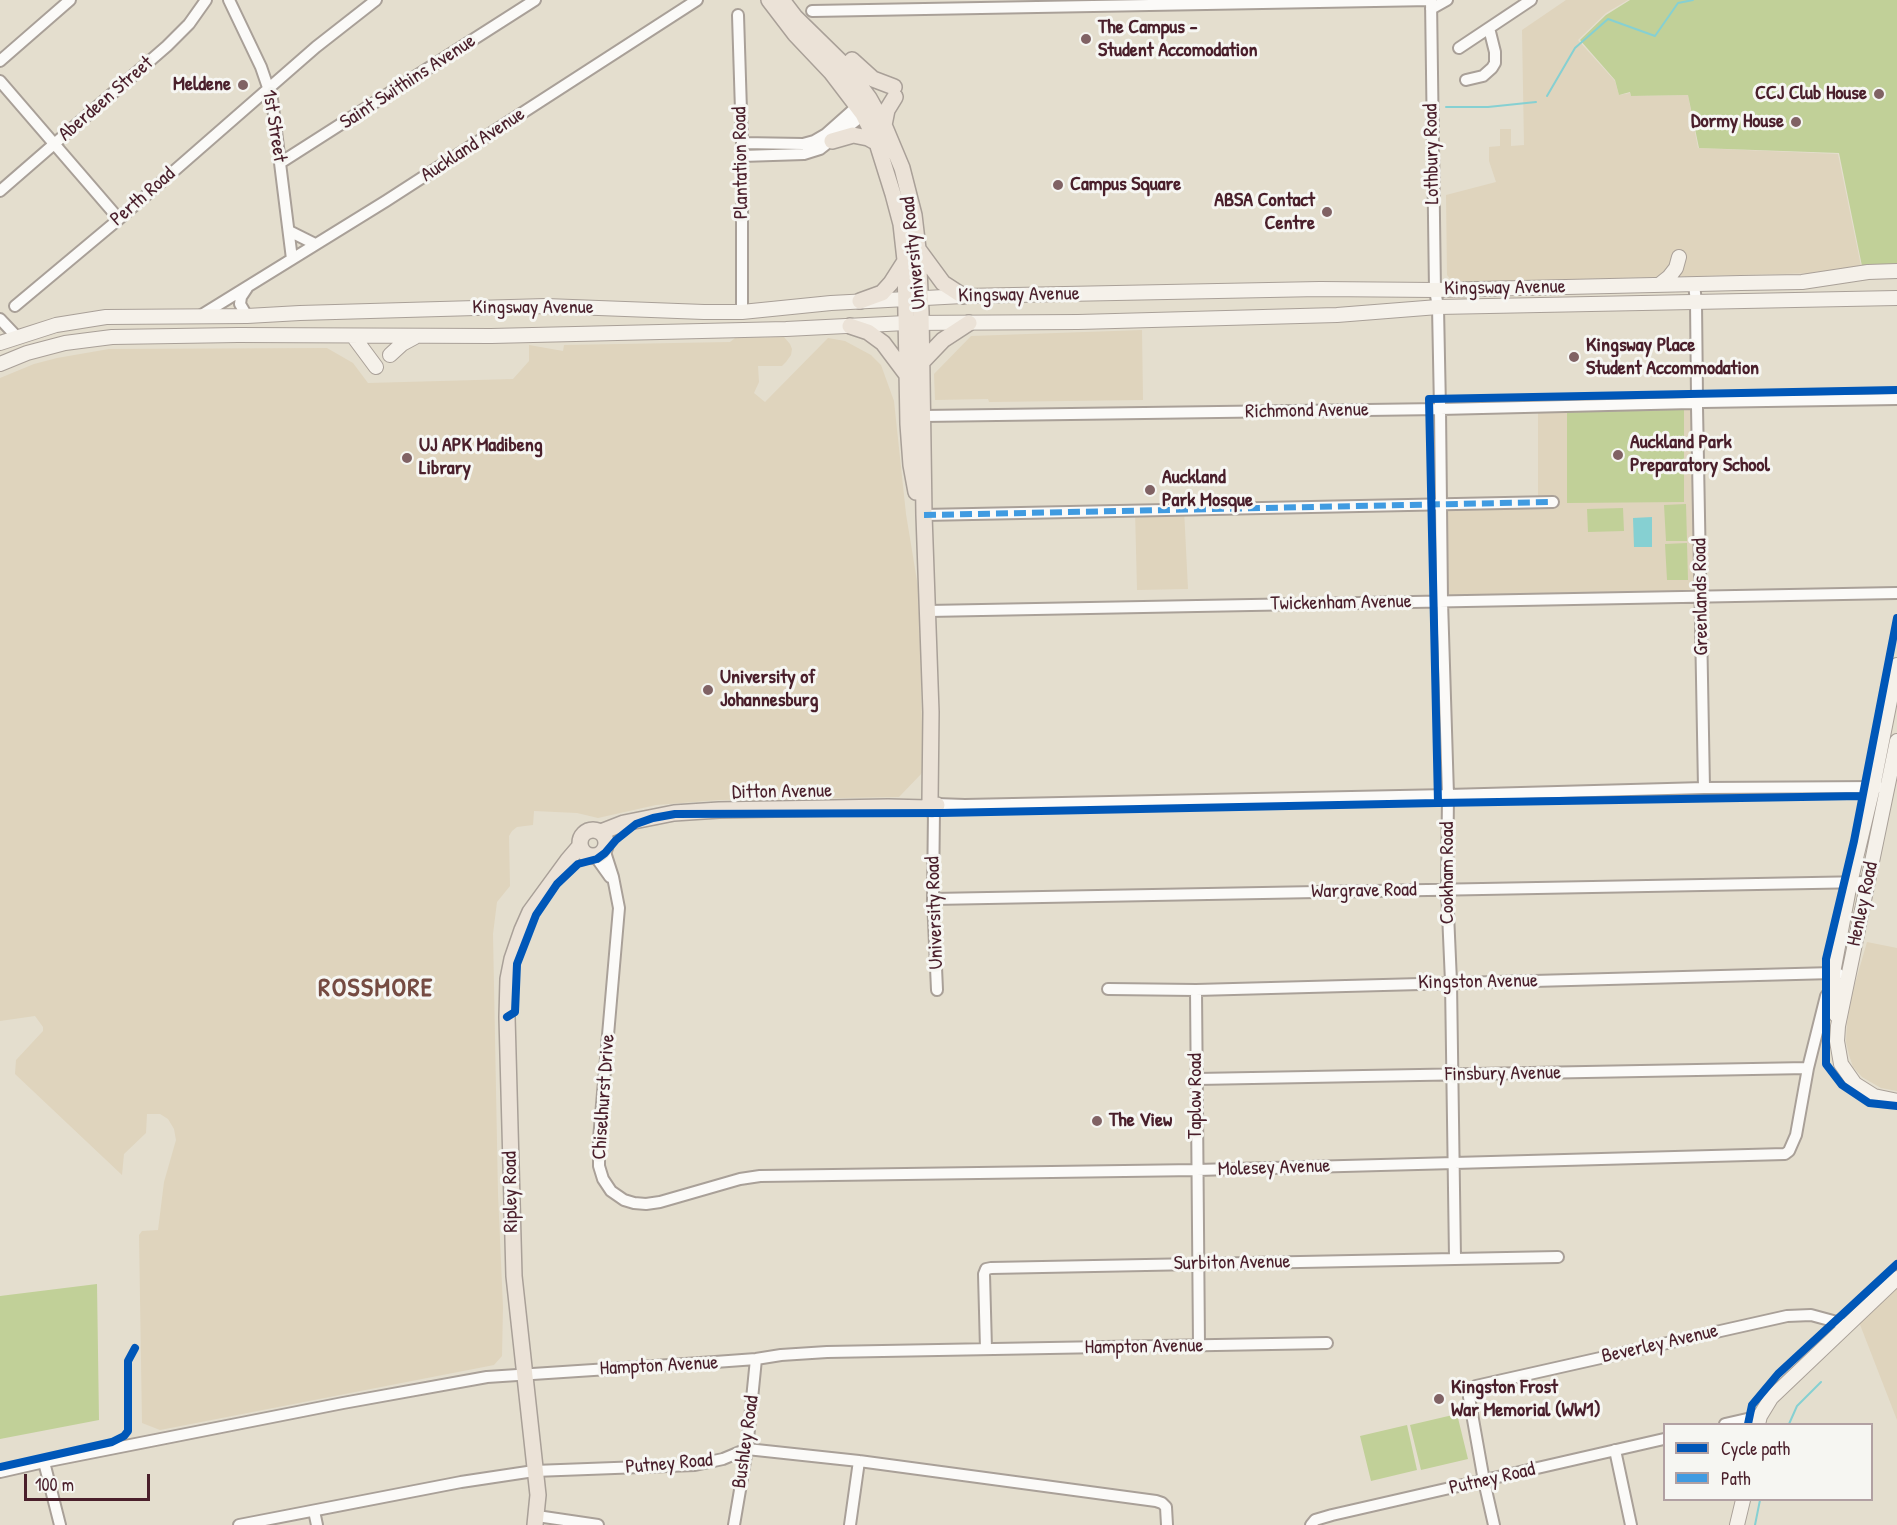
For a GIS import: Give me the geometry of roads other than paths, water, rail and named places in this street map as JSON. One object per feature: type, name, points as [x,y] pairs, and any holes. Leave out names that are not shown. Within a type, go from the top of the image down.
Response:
[{"type":"main road","name":"University Road","points":[[769,0],[789,27],[884,125],[902,168],[912,202],[918,249],[913,299],[914,323],[922,362],[932,806]]},
{"type":"main road","name":"University Road","points":[[782,0],[795,17],[846,67],[866,106],[901,224],[913,299]]},
{"type":"main road","points":[[824,45],[839,48],[866,74],[894,92],[884,125]]},
{"type":"main road","points":[[832,141],[853,135],[868,138],[877,143]]},
{"type":"main road","points":[[918,249],[943,283],[963,296]]},
{"type":"main road","points":[[1659,285],[1676,268],[1679,257]]},
{"type":"main road","points":[[860,301],[882,293],[905,260]]},
{"type":"main road","name":"Kingsway Avenue","points":[[0,343],[56,325],[88,319],[546,306],[742,312],[860,301],[963,296],[1320,289],[1435,290],[1802,282],[1868,272],[1897,271]]},
{"type":"main road","name":"Kingsway Avenue","points":[[0,364],[27,353],[81,339],[112,337],[491,336],[914,323],[1337,315],[1438,307],[1897,298]]},
{"type":"main road","name":"University Road","points":[[914,323],[907,375],[910,458],[925,549]]},
{"type":"main road","points":[[922,362],[943,340],[969,323]]},
{"type":"main road","points":[[850,326],[868,332],[883,343],[907,375]]},
{"type":"main road","points":[[353,336],[376,367]]},
{"type":"main road","points":[[390,355],[402,344],[417,336]]},
{"type":"main road","name":"Henley Road","points":[[1838,1026],[1833,979],[1897,665]]},
{"type":"main road","name":"Henley Road","points":[[1838,1026],[1897,741]]},
{"type":"main road","name":"Ditton Avenue","points":[[595,847],[624,823],[665,814],[932,806]]},
{"type":"main road","name":"Ripley Road","points":[[536,1521],[538,1503],[514,1276],[508,979],[512,959],[526,921],[540,896],[568,860],[595,847]]},
{"type":"main road","points":[[1838,1026],[1839,1057],[1848,1076],[1868,1093],[1897,1101]]},
{"type":"main road","points":[[1759,1420],[1772,1398],[1897,1278]]},
{"type":"main road","points":[[1737,1525],[1743,1501]]},
{"type":"street","points":[[0,61],[70,0]]},
{"type":"street","name":"Aberdeen Street","points":[[0,191],[167,46],[189,24],[206,0]]},
{"type":"street","name":"1st Street","points":[[229,0],[269,87],[274,110],[292,259]]},
{"type":"street","name":"Perth Road","points":[[15,306],[119,219],[343,24],[376,0]]},
{"type":"street","name":"Saint Swithins Avenue","points":[[280,163],[535,0]]},
{"type":"street","name":"Auckland Avenue","points":[[200,316],[508,123],[697,0]]},
{"type":"street","points":[[812,11],[917,5],[1431,3],[1447,0]]},
{"type":"street","points":[[1459,48],[1531,0]]},
{"type":"street","name":"Lothbury Road","points":[[1431,3],[1435,290],[1438,307]]},
{"type":"street","name":"Plantation Road","points":[[738,15],[742,143],[742,312]]},
{"type":"street","points":[[1466,80],[1483,76],[1495,63],[1496,52],[1489,28]]},
{"type":"street","points":[[0,81],[119,219]]},
{"type":"street","points":[[741,156],[804,154],[820,149],[832,141],[866,106]]},
{"type":"street","points":[[742,143],[803,144],[814,141],[866,106]]},
{"type":"street","points":[[289,231],[315,244]]},
{"type":"street","name":"Greenlands Road","points":[[1694,284],[1704,788]]},
{"type":"street","points":[[247,288],[241,297],[240,304],[247,316]]},
{"type":"street","name":"Cookham Road","points":[[1438,307],[1455,1258]]},
{"type":"street","points":[[0,319],[17,337]]},
{"type":"street","name":"Richmond Avenue","points":[[923,416],[1440,409],[1897,399]]},
{"type":"street","points":[[924,515],[1553,502]]},
{"type":"street","name":"Twickenham Avenue","points":[[928,611],[1897,593]]},
{"type":"street","name":"Ditton Avenue","points":[[932,806],[1704,788],[1888,786]]},
{"type":"street","name":"University Road","points":[[932,806],[937,990]]},
{"type":"street","name":"Chiselhurst Drive","points":[[595,847],[614,882],[619,908],[598,1139],[599,1166],[603,1179],[611,1191],[624,1200],[646,1204],[740,1179],[760,1176]]},
{"type":"street","name":"Wargrave Road","points":[[933,899],[1867,882]]},
{"type":"street","name":"Kingston Avenue","points":[[1108,989],[1196,990],[1451,982],[1833,979],[1848,976]]},
{"type":"street","name":"Henley Road","points":[[1787,1153],[1796,1135],[1806,1091],[1808,1068],[1826,996],[1833,979]]},
{"type":"street","name":"Taplow Road","points":[[1196,990],[1199,1346]]},
{"type":"street","name":"Finsbury Avenue","points":[[1197,1079],[1808,1068]]},
{"type":"street","name":"Molesey Avenue","points":[[760,1176],[1197,1170],[1787,1153]]},
{"type":"street","name":"Surbiton Avenue","points":[[986,1349],[984,1274],[988,1268],[1558,1257]]},
{"type":"street","name":"Beverley Avenue","points":[[1484,1481],[1468,1397],[1472,1388],[1787,1316],[1811,1315],[1848,1325]]},
{"type":"street","name":"Hampton Avenue","points":[[0,1472],[44,1461],[476,1378],[827,1352],[1327,1343]]},
{"type":"street","name":"Bushley Road","points":[[734,1525],[747,1449],[756,1359]]},
{"type":"street","points":[[1739,1423],[1759,1420]]},
{"type":"street","name":"Putney Road","points":[[1315,1522],[1663,1439]]},
{"type":"street","name":"Putney Road","points":[[239,1525],[461,1482],[534,1471],[695,1465],[723,1459],[747,1449],[859,1461],[1156,1501],[1165,1504],[1167,1525]]},
{"type":"street","points":[[1615,1450],[1631,1525]]},
{"type":"street","points":[[44,1461],[60,1525]]},
{"type":"street","points":[[850,1525],[859,1461]]},
{"type":"street","points":[[1484,1481],[1494,1525]]},
{"type":"street","points":[[314,1511],[317,1525]]},
{"type":"street","points":[[536,1521],[598,1525]]},
{"type":"water","points":[[1652,517],[1652,547],[1634,547],[1633,518]]},
{"type":"waterway","points":[[1547,96],[1575,48],[1608,19],[1655,36],[1678,3],[1693,0]]},
{"type":"waterway","points":[[1446,107],[1488,107],[1536,102]]},
{"type":"waterway","points":[[1789,1423],[1797,1406],[1821,1382]]},
{"type":"waterway","points":[[1755,1525],[1760,1501]]},
{"type":"place","name":"The Campus - Student Accomodation","points":[[1086,39]]},
{"type":"place","name":"Meldene","points":[[243,85]]},
{"type":"place","name":"CCJ Club House","points":[[1879,94]]},
{"type":"place","name":"Dormy House","points":[[1796,122]]},
{"type":"place","name":"Campus Square","points":[[1058,185]]},
{"type":"place","name":"ABSA Contact Centre","points":[[1327,212]]},
{"type":"place","name":"Kingsway Place Student Accommodation","points":[[1574,357]]},
{"type":"place","name":"Auckland Park Preparatory School","points":[[1618,455]]},
{"type":"place","name":"UJ APK Madibeng Library","points":[[407,458]]},
{"type":"place","name":"Auckland Park Mosque","points":[[1150,490]]},
{"type":"place","name":"University of Johannesburg","points":[[708,690]]},
{"type":"place","name":"The View","points":[[1097,1121]]},
{"type":"place","name":"Kingston Frost War Memorial (WW1)","points":[[1439,1399]]},
{"type":"district","name":"ROSSMORE","points":[[376,989]]}]
